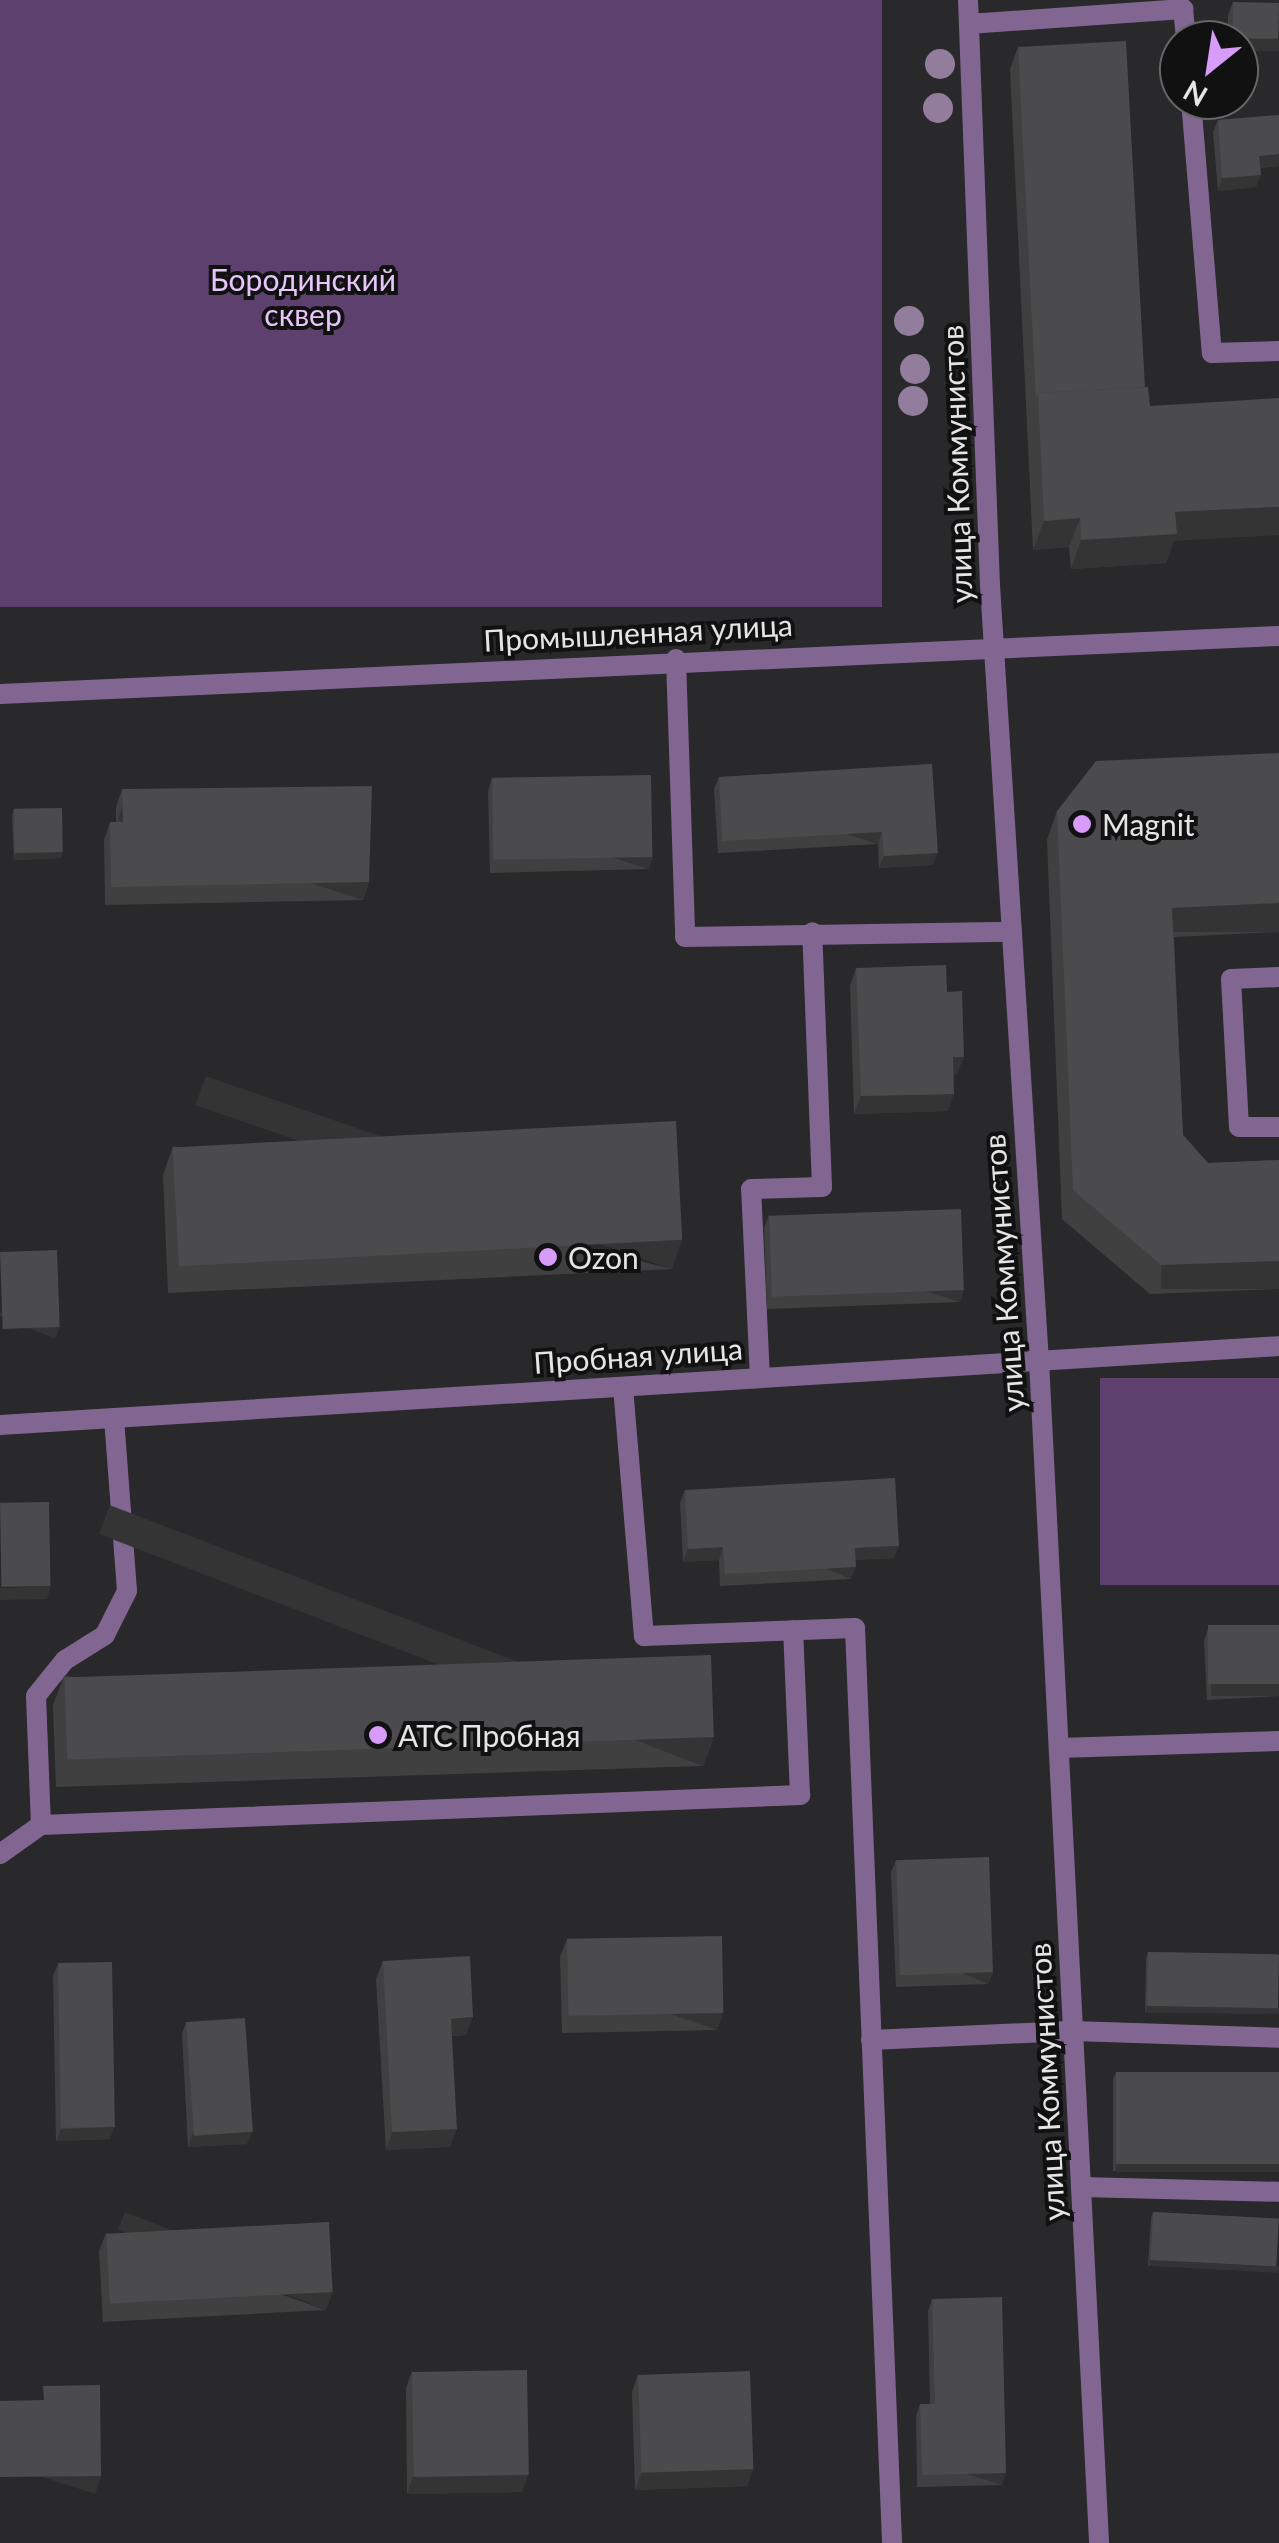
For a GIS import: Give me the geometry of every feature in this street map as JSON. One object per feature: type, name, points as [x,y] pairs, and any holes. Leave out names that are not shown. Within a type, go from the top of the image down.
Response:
[{"type":"street","name":"улица Коммунистов","points":[[968,0],[994,648],[1039,1361],[1099,2543]]},
{"type":"street","points":[[969,24],[1183,9],[1184,20]]},
{"type":"street","points":[[1193,120],[1212,353],[1279,351]]},
{"type":"street","name":"Промышленная улица","points":[[0,694],[676,659],[1279,636]]},
{"type":"street","points":[[676,659],[685,937],[812,932],[1012,932]]},
{"type":"street","points":[[760,1378],[751,1189],[822,1186],[812,932]]},
{"type":"street","points":[[1279,977],[1231,979],[1240,1128],[1279,1127]]},
{"type":"street","name":"Пробная улица","points":[[0,1425],[1279,1346]]},
{"type":"street","points":[[623,1386],[644,1636],[854,1628],[892,2543]]},
{"type":"street","points":[[41,1824],[36,1696],[65,1660],[105,1635],[127,1591],[114,1418]]},
{"type":"street","points":[[0,1854],[41,1824],[800,1794],[793,1630]]},
{"type":"street","points":[[1059,1748],[1279,1741]]},
{"type":"street","points":[[872,2040],[1073,2032],[1279,2038]]},
{"type":"street","points":[[1081,2187],[1279,2192]]},
{"type":"green space","name":"Бородинский сквер","points":[[0,0],[882,0],[882,607],[0,607]]},
{"type":"green space","points":[[1100,1378],[1279,1378],[1279,1585],[1100,1585]]},
{"type":"building","points":[[1233,2],[1279,3],[1278,39],[1259,38],[1259,20],[1233,20]]},
{"type":"building","points":[[1126,41],[1145,387],[1038,393],[1036,400],[1018,47]]},
{"type":"building","points":[[1279,115],[1279,154],[1259,156],[1261,175],[1222,178],[1218,120],[1259,120],[1259,117]]},
{"type":"building","points":[[1148,387],[1150,406],[1279,398],[1279,507],[1175,512],[1177,534],[1081,540],[1080,518],[1044,521],[1038,393]]},
{"type":"building","points":[[1279,753],[1279,903],[1172,908],[1183,1135],[1208,1163],[1279,1160],[1279,1261],[1161,1265],[1073,1190],[1057,811],[1096,761]]},
{"type":"building","points":[[932,764],[938,853],[884,856],[882,832],[722,841],[719,777]]},
{"type":"building","points":[[651,775],[652,857],[493,860],[492,778]]},
{"type":"building","points":[[372,786],[369,882],[111,887],[110,822],[123,822],[122,789]]},
{"type":"building","points":[[62,808],[63,852],[15,853],[14,809]]},
{"type":"building","points":[[946,965],[947,992],[962,991],[964,1057],[953,1057],[954,1094],[861,1096],[856,968]]},
{"type":"building","points":[[676,1121],[682,1240],[179,1266],[173,1147]]},
{"type":"building","points":[[961,1209],[964,1290],[772,1297],[769,1216]]},
{"type":"building","points":[[57,1250],[60,1327],[3,1329],[0,1252]]},
{"type":"building","points":[[895,1478],[899,1546],[855,1548],[856,1567],[725,1574],[723,1547],[688,1549],[685,1490]]},
{"type":"building","points":[[49,1502],[50,1586],[1,1587],[0,1503]]},
{"type":"building","points":[[1208,1625],[1279,1625],[1279,1684],[1208,1684]]},
{"type":"building","name":"АТС Пробная","points":[[711,1655],[714,1737],[67,1760],[64,1678]]},
{"type":"building","points":[[989,1857],[993,1972],[900,1975],[896,1860]]},
{"type":"building","points":[[722,1936],[723,2013],[568,2016],[567,1939]]},
{"type":"building","points":[[1148,1952],[1279,1954],[1278,2008],[1147,2006]]},
{"type":"building","points":[[470,1956],[473,2017],[451,2019],[457,2129],[392,2132],[383,1961]]},
{"type":"building","points":[[112,1962],[115,2127],[61,2128],[58,1963]]},
{"type":"building","points":[[245,2018],[253,2132],[194,2136],[186,2022]]},
{"type":"building","points":[[1116,2072],[1279,2072],[1279,2164],[1116,2164]]},
{"type":"building","points":[[1153,2212],[1279,2219],[1276,2267],[1150,2260]]},
{"type":"building","points":[[329,2222],[333,2292],[110,2304],[106,2234]]},
{"type":"building","points":[[1002,2297],[1006,2473],[922,2475],[920,2404],[935,2404],[932,2299]]},
{"type":"building","points":[[527,2370],[529,2475],[414,2477],[412,2372]]},
{"type":"building","points":[[750,2371],[753,2469],[641,2473],[638,2375]]},
{"type":"building","points":[[100,2385],[101,2476],[0,2477],[0,2401],[44,2400],[43,2386]]},
{"type":"place","name":"Magnit","points":[[1082,824]]},
{"type":"place","name":"Ozon","points":[[548,1257]]},
{"type":"place","name":"АТС Пробная","points":[[378,1735]]}]
